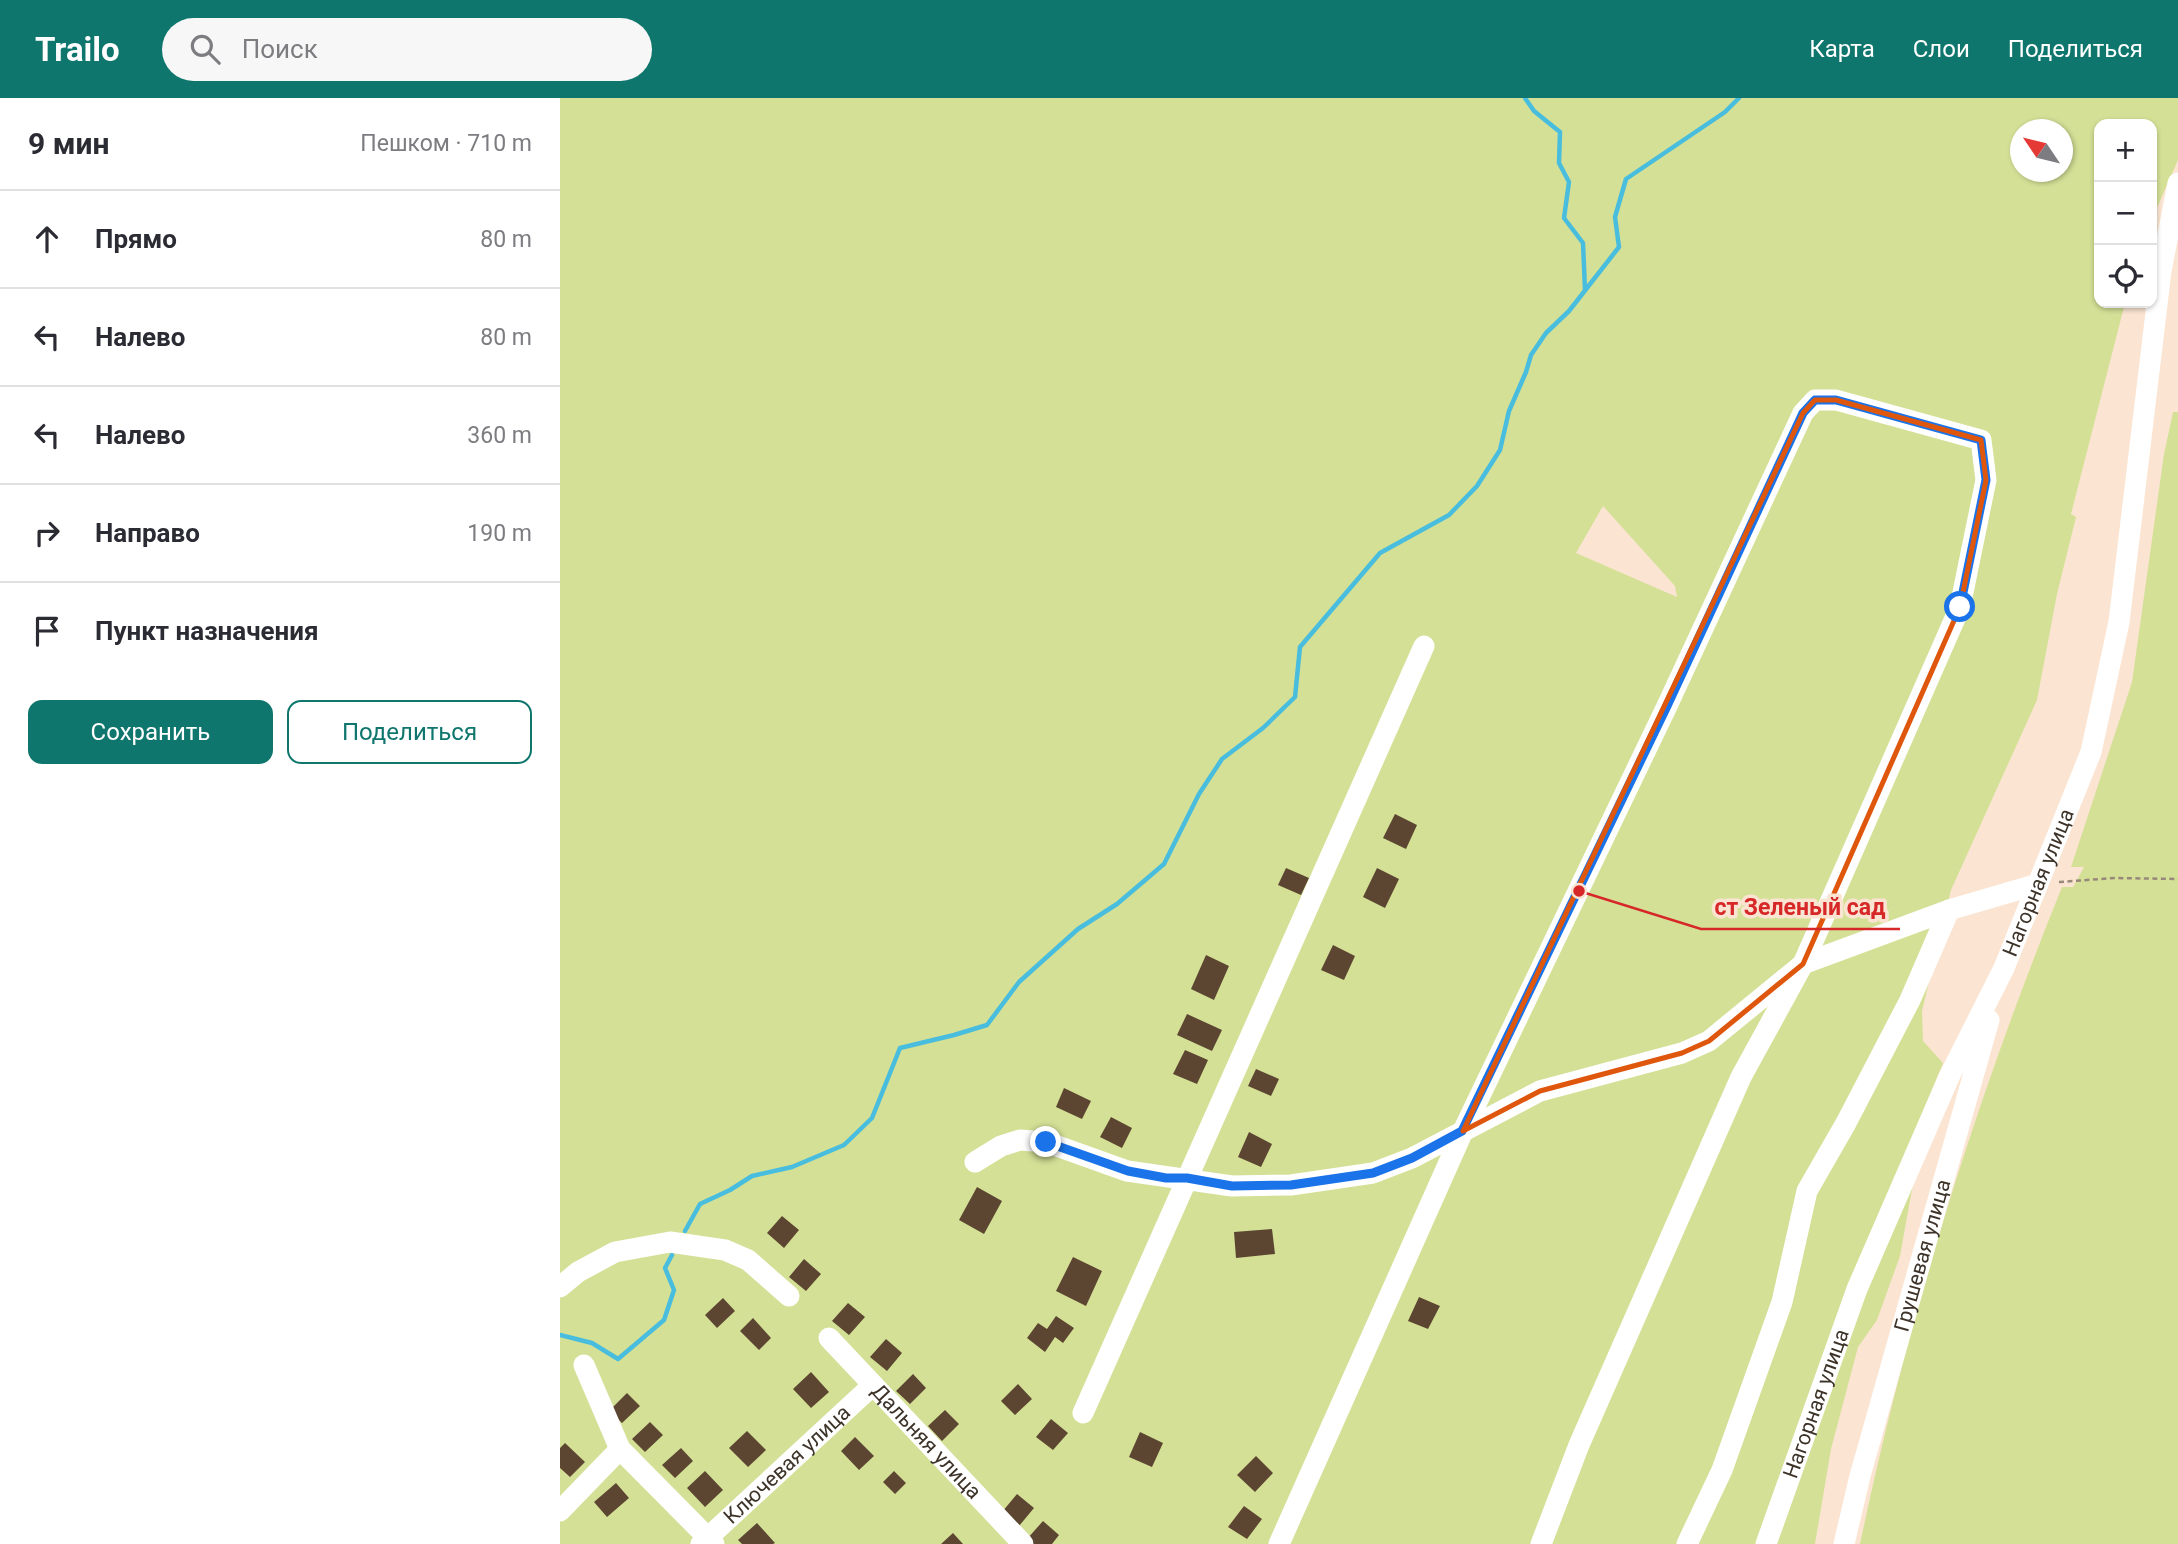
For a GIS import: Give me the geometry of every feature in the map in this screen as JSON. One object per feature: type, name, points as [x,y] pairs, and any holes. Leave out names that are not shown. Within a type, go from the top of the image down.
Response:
[{"type":"street","name":"Нагорная улица","points":[[1766,1544],[1857,1289],[1949,1077],[2004,968],[2091,752],[2119,622],[2161,271],[2178,183]]},
{"type":"street","points":[[1279,1544],[1462,1131],[1667,706],[1803,413],[1815,400],[1836,400],[1981,440],[1986,480],[1960,607],[1803,964],[1741,1077],[1578,1445],[1541,1544]]},
{"type":"street","points":[[1083,1413],[1424,646]]},
{"type":"street","points":[[975,1162],[1001,1146],[1020,1140],[1046,1142],[1128,1171],[1232,1186],[1291,1185],[1373,1173],[1412,1158],[1540,1090],[1682,1054],[1709,1041],[1803,964],[1949,910],[2038,884]]},
{"type":"street","points":[[1687,1544],[1722,1470],[1782,1302],[1807,1191],[1846,1123],[1909,1000],[1949,910]]},
{"type":"street","name":"Грушевая улица","points":[[1844,1544],[1860,1476],[2004,968]]},
{"type":"street","points":[[560,1287],[578,1272],[615,1252],[670,1242],[725,1250],[748,1260],[789,1296]]},
{"type":"street","name":"Дальняя улица","points":[[829,1338],[1023,1544]]},
{"type":"street","points":[[584,1365],[620,1449],[707,1542]]},
{"type":"street","name":"Ключевая улица","points":[[707,1542],[873,1385]]},
{"type":"street","points":[[560,1511],[620,1449]]},
{"type":"path","points":[[2038,884],[2115,878],[2178,879]]},
{"type":"highlighted area","points":[[1815,400],[1836,400],[1981,440],[1986,480],[1960,607],[1803,964],[1709,1041],[1682,1053],[1540,1091],[1463,1131],[1803,413]]},
{"type":"green space","points":[[560,98],[2178,98],[2178,160],[2157,208],[2157,119],[2094,119],[2094,308],[2124,308],[2071,514],[2076,517],[2057,594],[2037,700],[1951,890],[1922,1011],[1923,1041],[1943,1063],[1924,1109],[1924,1123],[1900,1256],[1877,1320],[1858,1347],[1831,1449],[1815,1544],[560,1544]],"holes":[[[1603,506],[1675,586],[1677,597],[1576,553]]]},
{"type":"green space","points":[[2173,412],[2178,412],[2178,1544],[1860,1544],[1899,1377],[1946,1211],[1973,1129],[2062,887],[2073,887],[2084,867],[2071,867],[2132,682],[2164,454]]},
{"type":"building","points":[[1395,814],[1417,825],[1406,849],[1383,838]]},
{"type":"building","points":[[1286,868],[1309,878],[1301,895],[1278,885]]},
{"type":"building","points":[[1377,868],[1399,879],[1385,908],[1363,897]]},
{"type":"building","points":[[1333,945],[1355,956],[1344,980],[1321,970]]},
{"type":"building","points":[[1206,955],[1229,966],[1214,1000],[1191,989]]},
{"type":"building","points":[[1187,1014],[1222,1030],[1212,1051],[1177,1035]]},
{"type":"building","points":[[1185,1050],[1208,1060],[1197,1084],[1173,1074]]},
{"type":"building","points":[[1256,1069],[1279,1079],[1271,1096],[1248,1086]]},
{"type":"building","points":[[1064,1088],[1091,1101],[1082,1119],[1056,1107]]},
{"type":"building","points":[[1111,1117],[1132,1128],[1122,1148],[1100,1137]]},
{"type":"building","points":[[1249,1132],[1272,1144],[1261,1167],[1238,1157]]},
{"type":"building","points":[[977,1187],[1002,1201],[984,1234],[959,1220]]},
{"type":"building","points":[[782,1216],[799,1230],[784,1248],[767,1233]]},
{"type":"building","points":[[1272,1229],[1275,1254],[1236,1258],[1234,1232]]},
{"type":"building","points":[[1073,1257],[1102,1271],[1086,1306],[1056,1291]]},
{"type":"building","points":[[804,1259],[821,1274],[806,1291],[789,1277]]},
{"type":"building","points":[[1419,1297],[1440,1306],[1428,1329],[1408,1321]]},
{"type":"building","points":[[723,1298],[735,1311],[717,1328],[705,1315]]},
{"type":"building","points":[[848,1303],[865,1317],[849,1335],[832,1321]]},
{"type":"building","points":[[1056,1316],[1074,1328],[1063,1343],[1055,1337],[1045,1352],[1027,1338],[1038,1323],[1047,1329]]},
{"type":"building","points":[[753,1318],[771,1338],[759,1350],[740,1331]]},
{"type":"building","points":[[886,1339],[902,1353],[887,1371],[870,1357]]},
{"type":"building","points":[[811,1372],[829,1392],[811,1408],[793,1389]]},
{"type":"building","points":[[913,1374],[926,1388],[910,1404],[896,1391]]},
{"type":"building","points":[[1018,1384],[1032,1399],[1015,1415],[1001,1401]]},
{"type":"building","points":[[627,1393],[640,1406],[622,1423],[609,1411]]},
{"type":"building","points":[[945,1410],[959,1424],[942,1441],[928,1426]]},
{"type":"building","points":[[1051,1419],[1068,1433],[1053,1450],[1036,1437]]},
{"type":"building","points":[[650,1422],[663,1435],[645,1452],[632,1439]]},
{"type":"building","points":[[747,1431],[766,1450],[748,1467],[729,1448]]},
{"type":"building","points":[[1140,1432],[1163,1443],[1152,1467],[1129,1457]]},
{"type":"building","points":[[855,1437],[874,1456],[859,1470],[841,1451]]},
{"type":"building","points":[[565,1443],[585,1462],[570,1477],[560,1468],[560,1448]]},
{"type":"building","points":[[681,1448],[693,1461],[675,1478],[662,1465]]},
{"type":"building","points":[[1256,1456],[1273,1473],[1255,1492],[1237,1475]]},
{"type":"building","points":[[705,1471],[723,1490],[705,1507],[687,1488]]},
{"type":"building","points":[[894,1471],[906,1483],[895,1494],[883,1482]]},
{"type":"building","points":[[616,1483],[629,1498],[607,1517],[594,1502]]},
{"type":"building","points":[[1017,1494],[1034,1508],[1019,1526],[1002,1512]]},
{"type":"building","points":[[1244,1506],[1262,1519],[1247,1539],[1228,1527]]},
{"type":"building","points":[[1043,1521],[1059,1535],[1052,1544],[1033,1544],[1027,1539]]},
{"type":"building","points":[[757,1523],[775,1543],[742,1544],[738,1540]]},
{"type":"building","points":[[953,1533],[963,1544],[941,1544]]},
{"type":"waterway","points":[[1525,98],[1534,111],[1560,132],[1559,163],[1569,182],[1564,218],[1583,243],[1585,290]]},
{"type":"waterway","points":[[685,1231],[700,1204],[752,1176],[792,1167],[844,1145],[872,1118],[900,1048],[987,1025],[1019,982],[1078,929],[1117,904],[1164,864],[1199,794],[1222,759],[1263,728],[1295,697],[1300,647],[1380,553],[1449,515],[1477,486],[1500,450],[1509,411],[1531,355],[1546,333],[1569,311],[1619,247],[1615,217],[1626,179],[1725,112],[1739,98]]},
{"type":"waterway","points":[[560,1335],[592,1343],[618,1359],[664,1320],[674,1290],[665,1268],[672,1255]]},
{"type":"place","name":"ст Зеленый сад","points":[[1579,891]]},
{"type":"route","points":[[1046,1142],[1128,1171],[1166,1178],[1187,1178],[1232,1186],[1291,1185],[1373,1173],[1412,1158],[1462,1131],[1667,706],[1803,413],[1815,400],[1836,400],[1981,440],[1986,480],[1960,607]]}]
